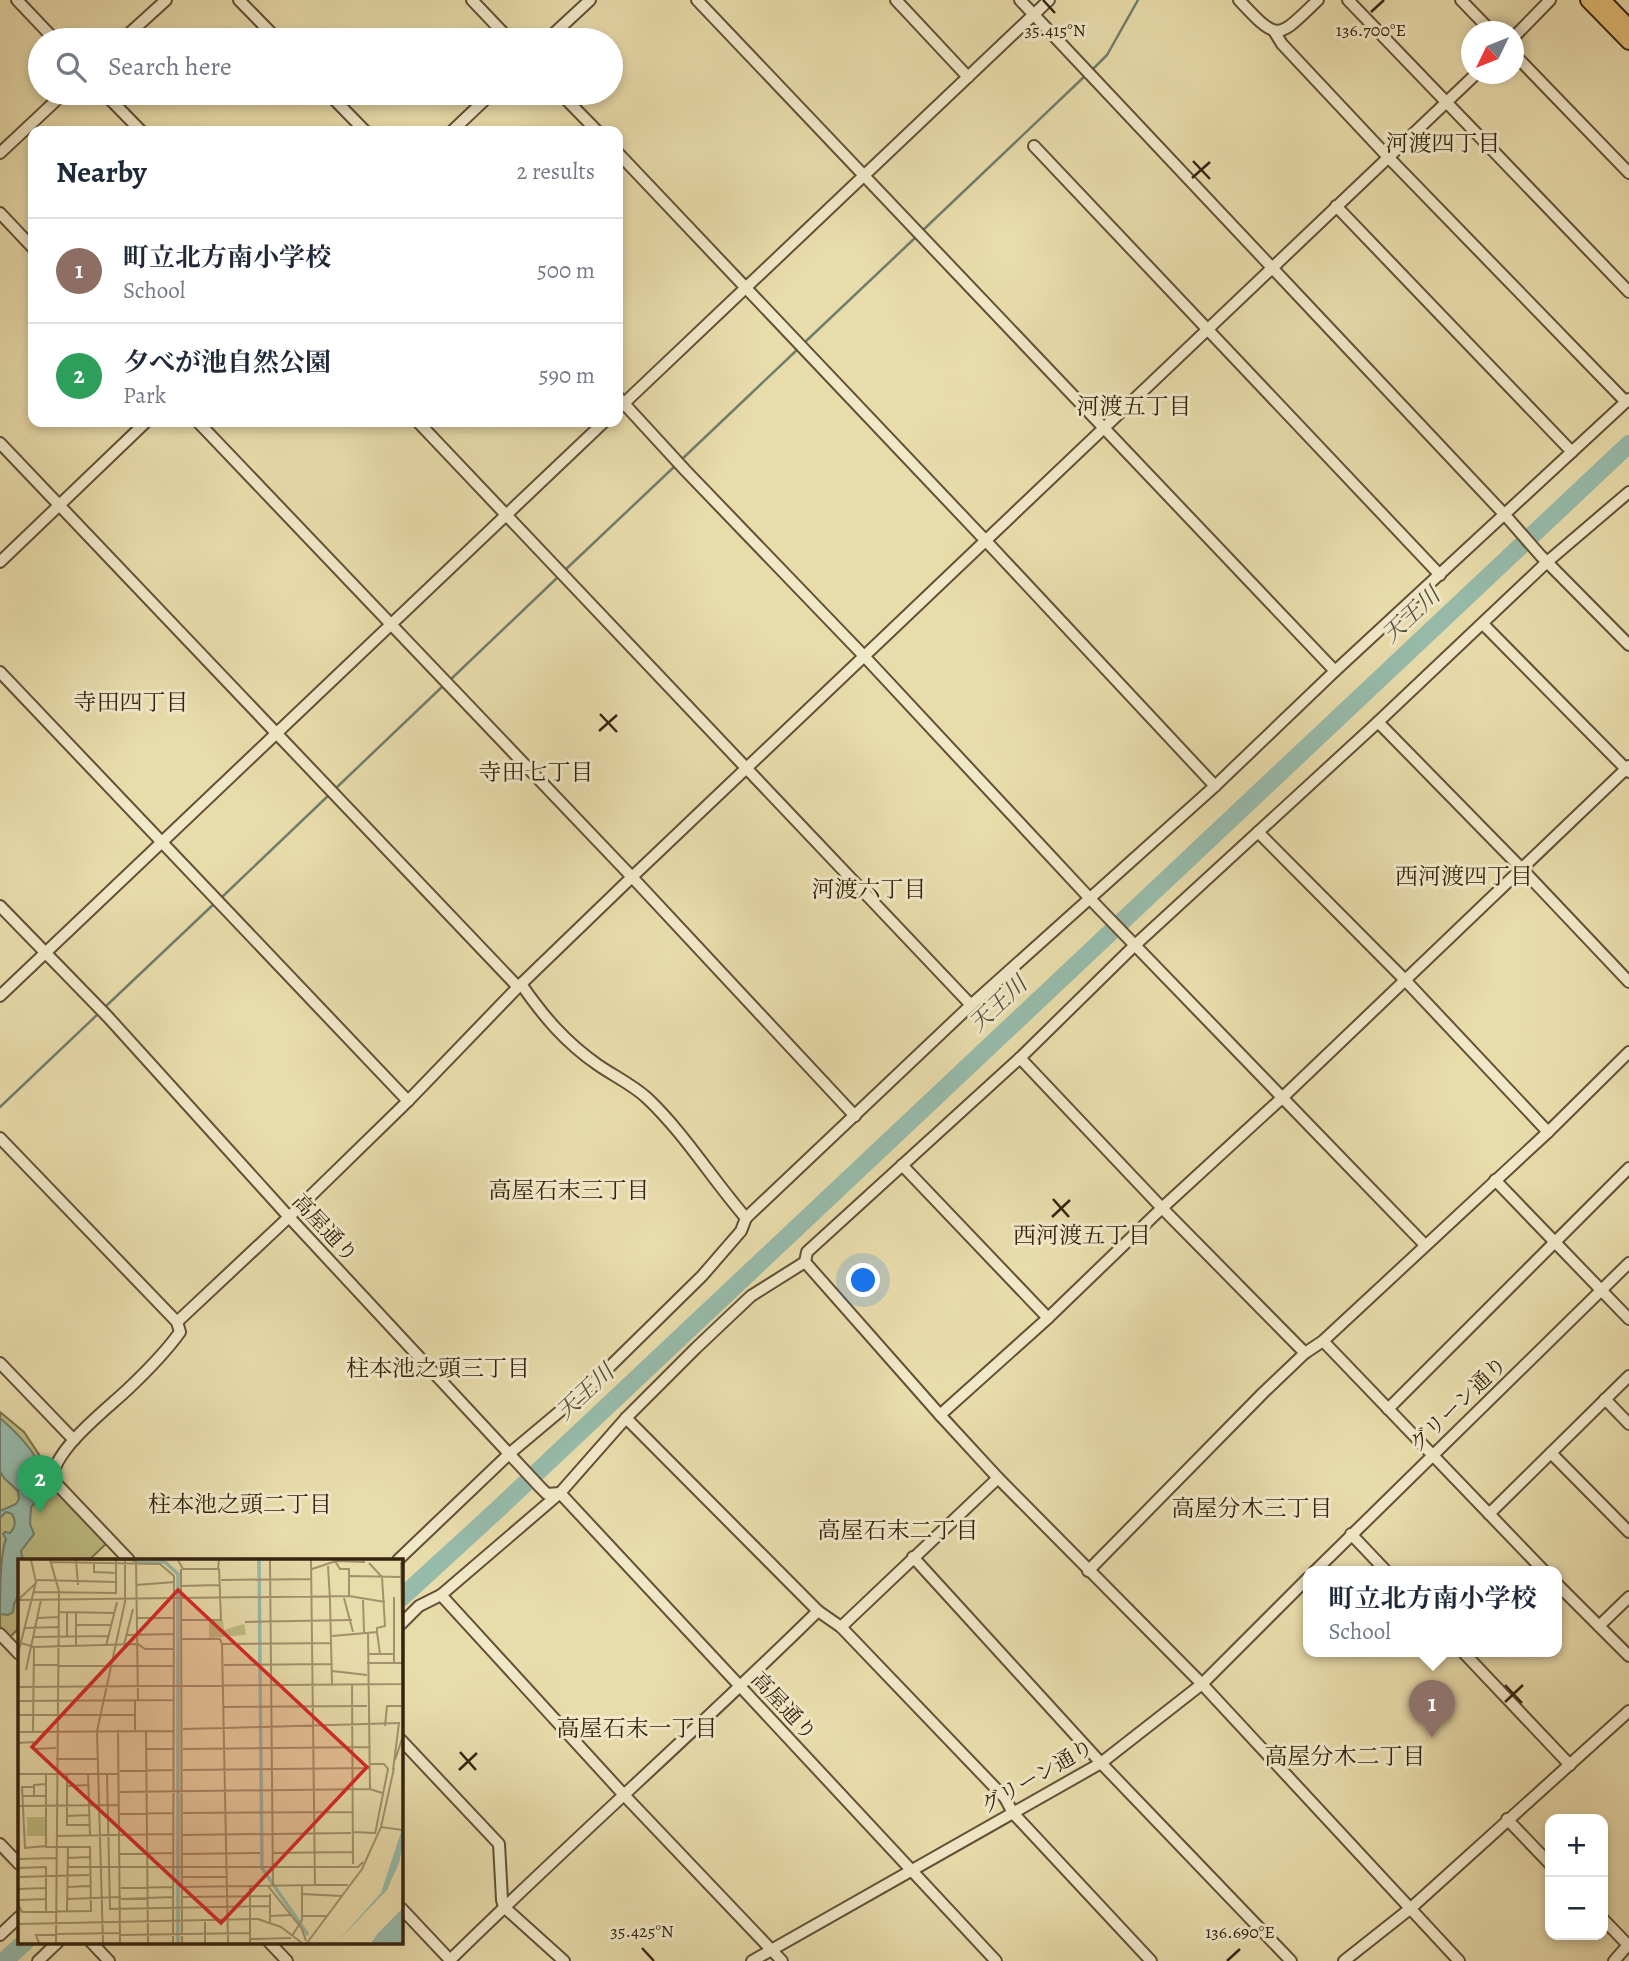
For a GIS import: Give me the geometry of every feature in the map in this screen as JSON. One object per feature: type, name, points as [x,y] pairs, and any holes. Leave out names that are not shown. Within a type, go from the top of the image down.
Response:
[{"type":"main road","points":[[1588,0],[1629,42]]},
{"type":"main road","points":[[1603,0],[1629,27]]},
{"type":"street","points":[[17,0],[44,28]]},
{"type":"street","points":[[135,28],[166,0]]},
{"type":"street","points":[[239,0],[266,28]]},
{"type":"street","points":[[472,0],[499,28]]},
{"type":"street","points":[[560,28],[590,0]]},
{"type":"street","points":[[697,0],[1335,671]]},
{"type":"street","points":[[896,0],[968,76]]},
{"type":"street","points":[[1020,0],[1629,645]]},
{"type":"street","points":[[623,400],[1049,0]]},
{"type":"street","points":[[399,1559],[509,1454],[590,1386],[702,1276],[741,1231],[746,1218],[971,1005],[1093,902],[1335,671],[1440,575],[1508,518],[1627,400],[1389,158],[1273,32],[1239,0]]},
{"type":"street","points":[[1273,32],[1281,32],[1290,27],[1318,0]]},
{"type":"street","points":[[1348,0],[1629,292]]},
{"type":"street","points":[[1461,0],[1481,21]]},
{"type":"street","points":[[1524,27],[1550,0]]},
{"type":"street","points":[[1524,64],[1629,173]]},
{"type":"street","points":[[177,1322],[408,1101],[520,986],[632,877],[1466,84]]},
{"type":"street","points":[[29,126],[51,105]]},
{"type":"street","points":[[116,105],[136,126]]},
{"type":"street","points":[[340,105],[360,126]]},
{"type":"street","points":[[457,126],[479,105]]},
{"type":"street","points":[[572,105],[592,126]]},
{"type":"street","points":[[0,153],[28,127]]},
{"type":"street","points":[[1034,146],[1440,575]]},
{"type":"street","points":[[623,158],[1215,786]]},
{"type":"street","points":[[1336,206],[1572,452]]},
{"type":"street","points":[[0,213],[28,243]]},
{"type":"street","points":[[623,406],[864,656],[1132,943],[1425,1245]]},
{"type":"street","points":[[0,562],[141,427]]},
{"type":"street","points":[[203,427],[632,877],[855,1116]]},
{"type":"street","points":[[423,427],[971,1005]]},
{"type":"street","points":[[0,996],[599,427]]},
{"type":"street","points":[[0,443],[340,802],[520,986],[555,1030],[598,1065],[646,1097],[693,1148],[746,1218]]},
{"type":"street","points":[[1459,1961],[1202,1684],[1088,1571],[940,1415],[806,1262],[807,1252],[1020,1058],[1132,943],[1258,832],[1483,624],[1544,558],[1629,492]]},
{"type":"street","points":[[940,1415],[1048,1318],[1628,769],[1483,624]]},
{"type":"street","points":[[0,672],[408,1101]]},
{"type":"street","points":[[1378,722],[1629,982]]},
{"type":"street","points":[[1258,832],[1405,980],[1548,1132]]},
{"type":"street","name":"高屋通り","points":[[0,906],[108,1017],[517,1464],[547,1493],[560,1493],[996,1961]]},
{"type":"street","points":[[1088,1571],[1264,1392],[1305,1353],[1323,1341],[1548,1132],[1629,1052]]},
{"type":"street","points":[[1020,1058],[1305,1353]]},
{"type":"street","points":[[0,1138],[177,1322],[180,1332],[166,1351],[74,1440],[53,1470],[50,1483],[128,1559]]},
{"type":"street","points":[[902,1166],[1048,1318]]},
{"type":"street","points":[[1388,1409],[1629,1168]]},
{"type":"street","points":[[1495,1180],[1629,1319]]},
{"type":"street","points":[[402,1623],[419,1606],[440,1595],[560,1493],[626,1418],[751,1296],[806,1262]]},
{"type":"street","name":"グリーン通り","points":[[1320,1566],[1629,1263]]},
{"type":"street","points":[[1323,1341],[1539,1566]]},
{"type":"street","points":[[0,1363],[74,1440]]},
{"type":"street","points":[[1489,1514],[1629,1376]]},
{"type":"street","points":[[1605,1399],[1629,1424]]},
{"type":"street","points":[[626,1418],[818,1611],[841,1627],[1005,1798],[1013,1813],[1151,1961]]},
{"type":"street","points":[[1551,1453],[1629,1532]]},
{"type":"street","points":[[841,1627],[999,1478]]},
{"type":"street","points":[[1351,1534],[1381,1566]]},
{"type":"street","points":[[913,1558],[1101,1763],[1291,1961]]},
{"type":"street","name":"グリーン通り","points":[[752,1961],[1101,1763],[1202,1684],[1303,1583]]},
{"type":"street","points":[[1562,1589],[1629,1656]]},
{"type":"street","points":[[440,1595],[624,1795],[782,1961]]},
{"type":"street","points":[[1599,1626],[1629,1597]]},
{"type":"street","points":[[402,1909],[450,1961],[818,1611]]},
{"type":"street","points":[[0,1634],[18,1653]]},
{"type":"street","points":[[1468,1657],[1570,1765]]},
{"type":"street","points":[[1344,1961],[1411,1908],[1629,1711]]},
{"type":"street","points":[[402,1741],[499,1844],[502,1900],[505,1907],[564,1961]]},
{"type":"street","points":[[1507,1819],[1545,1859]]},
{"type":"street","points":[[0,1844],[18,1863]]},
{"type":"street","points":[[0,1935],[18,1918]]},
{"type":"street","points":[[1608,1924],[1628,1945],[1614,1961]]},
{"type":"street","points":[[37,1961],[56,1944]]},
{"type":"street","points":[[93,1944],[110,1961]]},
{"type":"street","points":[[271,1944],[287,1961]]},
{"type":"shaded area","points":[[0,1412],[24,1432],[48,1473],[108,1542],[90,1559],[18,1559],[18,1629],[9,1638],[0,1629]]},
{"type":"shaded area","points":[[0,1418],[29,1447],[42,1471],[43,1483],[40,1495],[31,1507],[30,1524],[34,1534],[21,1551],[23,1559],[18,1559],[18,1596],[13,1612],[8,1615],[0,1614],[1,1564],[6,1539],[3,1534],[10,1533],[15,1522],[12,1514],[6,1512],[0,1518],[0,1511],[16,1504],[19,1499],[18,1491],[0,1471]]},
{"type":"waterway","points":[[1091,71],[1107,55],[1138,0]]},
{"type":"waterway","points":[[921,232],[1086,75]]},
{"type":"waterway","points":[[804,343],[916,237]]},
{"type":"waterway","points":[[680,461],[799,348]]},
{"type":"waterway","name":"天王川","points":[[402,1597],[1629,444]]},
{"type":"waterway","points":[[563,572],[675,466]]},
{"type":"waterway","points":[[449,681],[558,577]]},
{"type":"waterway","points":[[335,789],[444,685]]},
{"type":"waterway","points":[[221,898],[330,794]]},
{"type":"waterway","points":[[104,1008],[216,902]]},
{"type":"waterway","points":[[0,1107],[99,1013]]},
{"type":"waterway","name":"天王川","points":[[4,1961],[23,1944]]},
{"type":"place","name":"夕べが池自然公園","points":[[40,1513]]},
{"type":"place","name":"町立北方南小学校","points":[[1432,1738]]},
{"type":"district","name":"河渡四丁目","points":[[1443,143]]},
{"type":"district","name":"河渡五丁目","points":[[1134,406]]},
{"type":"district","name":"寺田四丁目","points":[[131,702]]},
{"type":"district","name":"寺田七丁目","points":[[536,772]]},
{"type":"district","name":"西河渡四丁目","points":[[1464,876]]},
{"type":"district","name":"河渡六丁目","points":[[869,889]]},
{"type":"district","name":"高屋石末三丁目","points":[[569,1190]]},
{"type":"district","name":"西河渡五丁目","points":[[1082,1235]]},
{"type":"district","name":"柱本池之頭三丁目","points":[[438,1368]]},
{"type":"district","name":"柱本池之頭二丁目","points":[[240,1504]]},
{"type":"district","name":"高屋分木三丁目","points":[[1252,1508]]},
{"type":"district","name":"高屋石末二丁目","points":[[898,1530]]},
{"type":"district","name":"高屋石末一丁目","points":[[637,1728]]},
{"type":"district","name":"高屋分木二丁目","points":[[1345,1756]]}]
